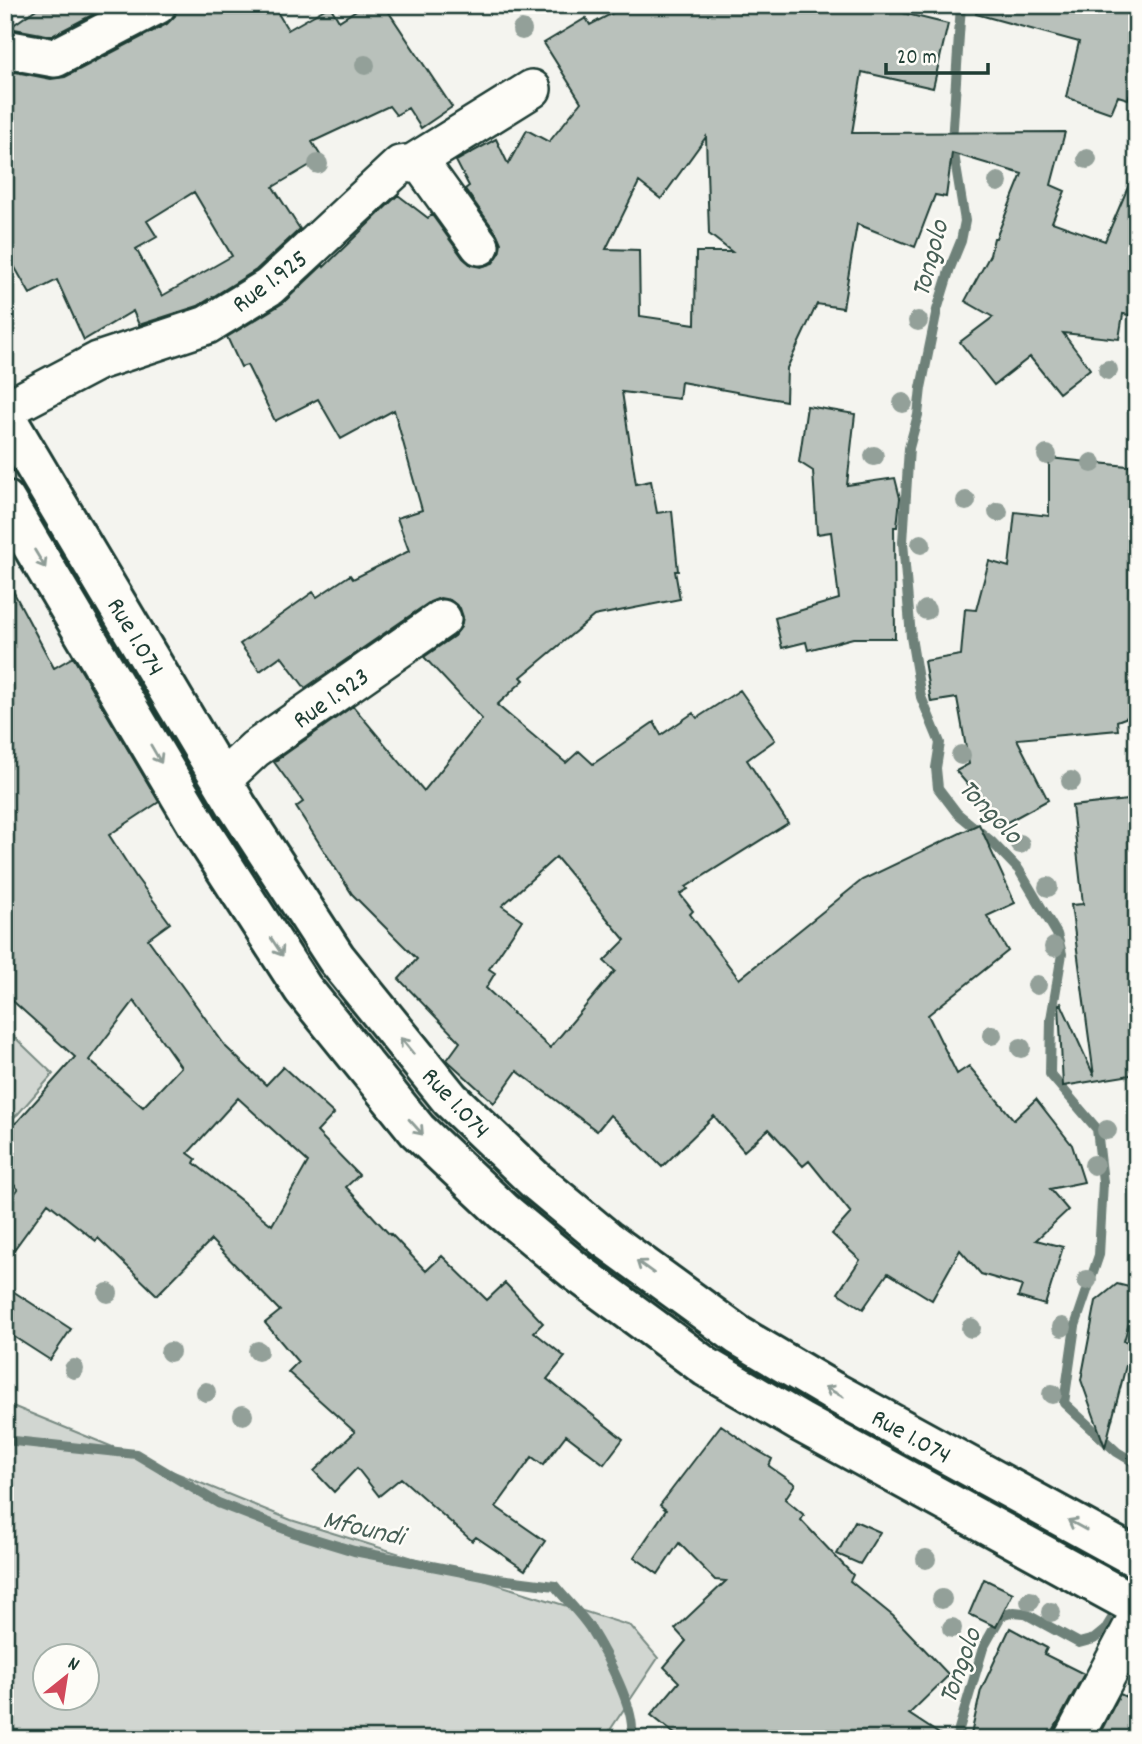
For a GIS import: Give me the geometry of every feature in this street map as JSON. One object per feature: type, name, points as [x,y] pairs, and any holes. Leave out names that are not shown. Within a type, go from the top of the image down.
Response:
[{"type":"main road","name":"Rue 1.074","points":[[5,416],[230,793],[336,958],[450,1099],[556,1198],[606,1240],[739,1336],[832,1391],[1137,1558]]},
{"type":"main road","name":"Rue 1.074","points":[[5,500],[201,831],[303,989],[417,1130],[503,1211],[574,1270],[718,1374],[811,1428],[1137,1606]]},
{"type":"main road","points":[[201,831],[230,793]]},
{"type":"street","points":[[5,49],[55,58],[157,5]]},
{"type":"street","name":"Rue 1.925","points":[[5,410],[98,361],[207,324],[269,287],[400,165],[413,163],[532,89]]},
{"type":"street","points":[[413,163],[424,168],[480,246]]},
{"type":"street","name":"Rue 1.923","points":[[230,793],[255,749],[442,619]]},
{"type":"street","points":[[1073,1739],[1137,1618]]},
{"type":"shaded area","points":[[5,441],[207,786],[197,791],[194,787],[140,686],[5,458]]},
{"type":"shaded area","points":[[245,851],[584,1244],[707,1336],[1109,1558],[1104,1567],[771,1388],[630,1294],[519,1202],[422,1104],[322,984],[235,857]]},
{"type":"shaded area","points":[[5,1028],[53,1074],[18,1114],[5,1124]]},
{"type":"shaded area","points":[[5,1403],[291,1520],[631,1626],[658,1658],[604,1739],[5,1739]]},
{"type":"building","points":[[42,5],[111,5],[52,36],[9,28]]},
{"type":"building","points":[[178,5],[273,5],[288,30],[330,6],[339,21],[364,5],[384,5],[452,107],[421,128],[408,108],[396,115],[389,106],[312,142],[322,158],[273,187],[300,229],[256,270],[198,306],[139,325],[133,311],[84,340],[57,280],[30,294],[5,250],[5,70],[51,79],[65,77],[167,24],[175,16]],"holes":[[[194,192],[232,256],[162,296],[136,249],[157,237],[147,221]]]},
{"type":"building","points":[[628,5],[870,5],[948,24],[933,88],[862,72],[852,133],[1065,132],[1051,185],[1065,191],[1052,222],[1105,241],[1137,166],[1137,316],[1123,314],[1119,339],[1063,333],[1090,369],[1059,393],[1030,357],[994,385],[960,342],[993,317],[965,301],[990,255],[994,238],[1022,174],[952,153],[946,197],[935,195],[915,247],[857,224],[843,308],[817,304],[787,368],[786,401],[681,382],[679,399],[622,392],[636,484],[651,481],[657,513],[672,511],[678,571],[675,571],[680,599],[594,616],[521,677],[524,680],[497,705],[566,763],[579,751],[593,764],[654,722],[661,735],[693,713],[697,718],[740,690],[775,740],[747,760],[788,823],[686,887],[688,889],[680,894],[693,911],[690,914],[739,979],[862,880],[979,824],[1015,903],[987,916],[1008,951],[928,1015],[957,1074],[969,1066],[1014,1120],[1036,1099],[1072,1145],[1084,1182],[1050,1189],[1068,1210],[1036,1240],[1063,1247],[1045,1305],[1018,1297],[1022,1286],[981,1274],[960,1250],[932,1300],[888,1273],[863,1309],[838,1293],[860,1260],[832,1234],[851,1213],[809,1161],[803,1166],[769,1129],[744,1151],[714,1116],[662,1167],[610,1115],[597,1131],[517,1071],[494,1103],[447,1060],[460,1042],[399,979],[417,959],[352,894],[296,807],[303,802],[274,762],[353,706],[424,791],[482,719],[424,657],[454,636],[461,627],[463,617],[460,608],[450,600],[440,598],[430,602],[305,688],[281,656],[260,671],[240,644],[313,592],[317,597],[350,575],[353,579],[409,551],[397,518],[422,510],[394,410],[341,439],[318,399],[275,421],[247,365],[241,367],[227,337],[283,303],[398,195],[428,218],[432,215],[471,265],[481,267],[493,263],[499,254],[501,243],[465,189],[469,186],[456,161],[496,139],[508,164],[527,130],[549,142],[581,102],[544,43],[586,18],[590,25]],"holes":[[[706,137],[709,234],[732,252],[696,252],[695,324],[640,316],[639,250],[606,249],[639,182],[661,199]],[[556,857],[625,940],[604,961],[615,971],[550,1048],[486,988],[495,973],[489,969],[522,920],[502,906]]]},
{"type":"building","points":[[977,5],[1137,5],[1137,78],[1128,99],[1118,96],[1111,113],[1066,97],[1079,42],[976,14]]},
{"type":"building","points":[[807,406],[855,414],[847,485],[895,478],[900,498],[897,527],[894,527],[895,638],[853,638],[808,650],[806,642],[782,648],[775,618],[839,599],[831,532],[817,534],[813,471],[799,462]]},
{"type":"building","points":[[1049,458],[1137,467],[1137,688],[1132,689],[1133,715],[1117,721],[1118,730],[1017,739],[1048,800],[1002,825],[956,771],[969,764],[957,698],[931,702],[924,661],[961,655],[965,609],[976,610],[989,561],[1009,567],[1015,512],[1049,516]]},
{"type":"building","points":[[5,576],[54,668],[73,657],[159,802],[109,835],[170,923],[148,939],[226,1047],[266,1085],[283,1067],[334,1114],[317,1132],[359,1175],[346,1187],[390,1235],[426,1271],[442,1256],[487,1300],[505,1283],[543,1323],[534,1332],[565,1357],[547,1379],[623,1439],[604,1464],[566,1435],[543,1465],[532,1457],[496,1507],[545,1541],[525,1570],[476,1537],[472,1541],[401,1478],[379,1496],[357,1468],[334,1492],[314,1471],[355,1432],[288,1372],[298,1362],[265,1323],[280,1311],[211,1240],[157,1295],[98,1238],[96,1241],[48,1203],[5,1262],[5,1207],[18,1189],[5,1175],[5,1131],[18,1121],[75,1057],[5,994]],"holes":[[[134,1001],[181,1067],[143,1107],[89,1060]],[[238,1098],[308,1162],[272,1225],[194,1163],[196,1159],[188,1153]]]},
{"type":"building","points":[[1137,799],[1137,1074],[1063,1086],[1061,1003],[1094,1076],[1071,905],[1083,904],[1072,806]]},
{"type":"building","points":[[1117,1284],[1137,1289],[1137,1296],[1124,1341],[1132,1342],[1105,1447],[1081,1380],[1096,1301]]},
{"type":"building","points":[[5,1286],[71,1329],[50,1360],[5,1331]]},
{"type":"building","points":[[721,1425],[772,1459],[769,1466],[795,1484],[785,1499],[804,1515],[801,1520],[853,1575],[850,1581],[893,1616],[949,1675],[909,1714],[947,1739],[681,1739],[651,1715],[679,1682],[664,1667],[686,1641],[675,1629],[726,1581],[715,1580],[679,1543],[658,1574],[634,1557],[666,1510],[660,1505]]},
{"type":"building","points":[[855,1521],[880,1532],[860,1564],[837,1554]]},
{"type":"building","points":[[984,1579],[1013,1593],[996,1627],[969,1614]]},
{"type":"building","points":[[1010,1628],[1047,1648],[1044,1654],[1084,1674],[1054,1729],[1052,1739],[970,1739],[981,1690]]},
{"type":"building","points":[[1120,1694],[1137,1702],[1137,1739],[1097,1739]]},
{"type":"waterway","name":"Tongolo","points":[[961,5],[952,142],[965,221],[961,241],[937,310],[918,415],[909,448],[903,542],[911,637],[921,697],[940,743],[936,768],[938,788],[957,813],[991,841],[1019,870],[1057,934],[1062,954],[1051,1019],[1050,1074],[1097,1129],[1103,1182],[1099,1255],[1075,1326],[1064,1403],[1117,1452],[1137,1464]]},
{"type":"waterway","name":"Mfoundi","points":[[5,1440],[136,1454],[218,1503],[295,1533],[354,1551],[499,1579],[555,1586],[590,1628],[619,1683],[630,1715],[630,1739]]},
{"type":"waterway","name":"Tongolo","points":[[956,1739],[983,1648],[1001,1616],[1014,1612],[1024,1613],[1079,1643],[1094,1639],[1105,1630],[1137,1577]]}]
